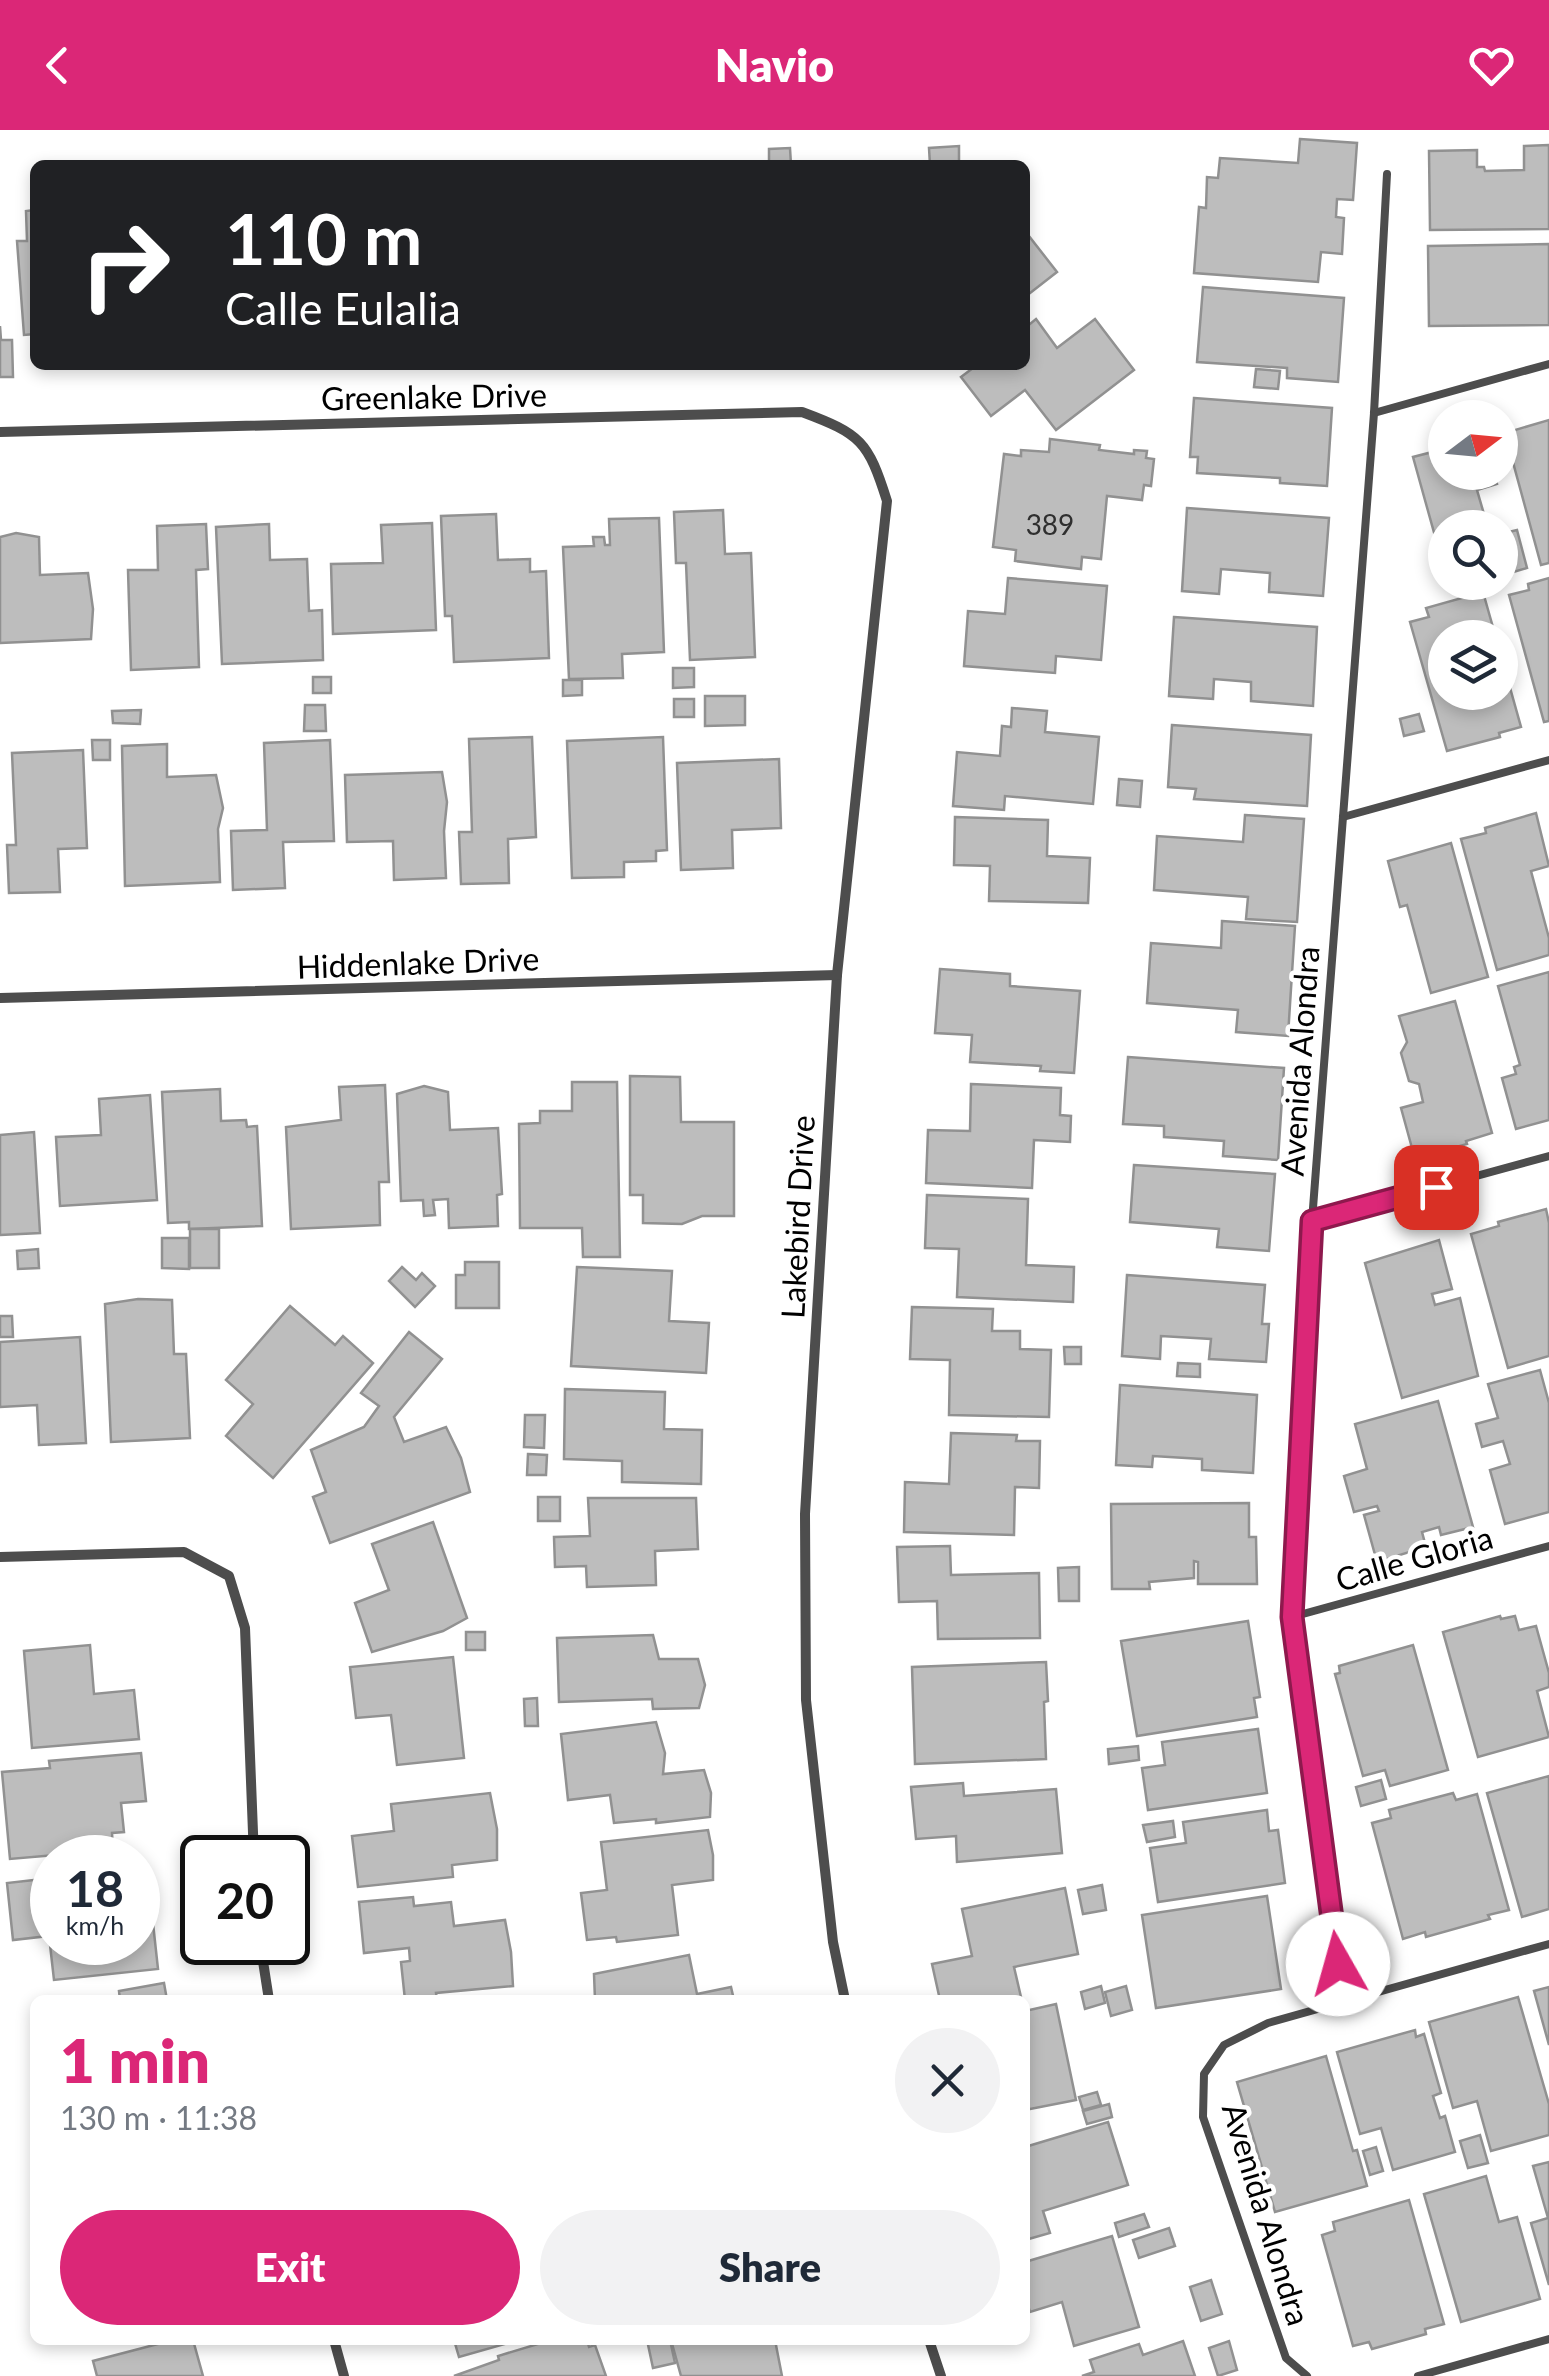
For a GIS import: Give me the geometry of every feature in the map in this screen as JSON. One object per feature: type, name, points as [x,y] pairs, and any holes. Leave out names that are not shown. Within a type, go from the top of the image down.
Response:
[{"type":"street","name":"Greenlake Drive","points":[[0,432],[802,412],[843,427],[861,442]]},
{"type":"street","name":"Lakebird Drive","points":[[844,1995],[833,1942],[806,1700],[805,1514],[837,975],[886,502],[874,459],[861,442]]},
{"type":"street","name":"Hiddenlake Drive","points":[[0,998],[837,975]]},
{"type":"street","points":[[0,1557],[184,1552],[229,1576],[246,1628],[253,1835]]},
{"type":"street","points":[[264,1965],[268,1995]]},
{"type":"street","points":[[335,2345],[344,2376]]},
{"type":"street","points":[[932,2345],[941,2376]]},
{"type":"lane","name":"Avenida Alondra","points":[[1306,2376],[1286,2358],[1203,2117],[1204,2074],[1224,2045],[1268,2023],[1344,2002],[1292,1617],[1312,1221],[1374,412],[1387,174]]},
{"type":"lane","points":[[1374,412],[1549,364]]},
{"type":"lane","points":[[1343,817],[1549,760]]},
{"type":"lane","points":[[1312,1221],[1549,1156]]},
{"type":"lane","name":"Calle Gloria","points":[[1292,1617],[1549,1546]]},
{"type":"lane","points":[[1344,2002],[1549,1944]]},
{"type":"lane","points":[[1418,2376],[1549,2340]]},
{"type":"building","points":[[1300,139],[1357,143],[1353,200],[1337,199],[1336,217],[1344,218],[1342,254],[1321,252],[1318,282],[1194,273],[1199,207],[1206,208],[1207,177],[1218,178],[1220,158],[1298,163]]},
{"type":"building","points":[[1549,145],[1549,229],[1430,230],[1429,151],[1477,150],[1477,167],[1484,167],[1485,171],[1524,170],[1524,146]]},
{"type":"building","points":[[959,146],[959,160],[930,160],[929,148]]},
{"type":"building","points":[[790,148],[791,160],[769,160],[769,149]]},
{"type":"building","points":[[26,211],[30,211],[30,334],[24,335],[17,241],[27,241]]},
{"type":"building","points":[[1030,237],[1057,272],[1030,293]]},
{"type":"building","points":[[1549,244],[1549,325],[1429,326],[1428,246]]},
{"type":"building","points":[[1203,287],[1344,298],[1338,382],[1287,378],[1287,368],[1197,362]]},
{"type":"building","points":[[1036,319],[1057,348],[1095,319],[1134,370],[1056,430],[1025,390],[991,416],[961,377],[970,370],[1030,370],[1030,324]]},
{"type":"building","points":[[0,326],[1,340],[12,340],[13,377],[0,377]]},
{"type":"building","points":[[1256,369],[1280,371],[1278,389],[1254,387]]},
{"type":"building","points":[[1194,398],[1332,408],[1327,486],[1280,483],[1280,478],[1197,473],[1198,457],[1190,457]]},
{"type":"building","points":[[1549,420],[1549,563],[1541,565],[1518,481],[1518,429]]},
{"type":"building","points":[[1050,439],[1100,445],[1099,450],[1134,454],[1134,450],[1147,451],[1146,458],[1154,459],[1151,486],[1144,485],[1142,500],[1107,496],[1101,559],[1082,557],[1081,569],[1015,561],[1016,550],[993,547],[1004,454],[1021,456],[1021,450],[1049,452]]},
{"type":"building","points":[[1428,453],[1428,490],[1477,490],[1483,510],[1428,511],[1413,457]]},
{"type":"building","points":[[1187,508],[1329,518],[1323,596],[1269,592],[1270,573],[1221,569],[1219,594],[1182,591]]},
{"type":"building","points":[[723,510],[725,554],[751,553],[755,657],[690,660],[686,563],[676,563],[674,512]]},
{"type":"building","points":[[496,514],[498,560],[530,559],[530,572],[546,571],[549,658],[454,662],[452,616],[445,616],[441,516]]},
{"type":"building","points":[[659,518],[664,652],[622,654],[623,678],[569,679],[563,547],[594,546],[593,537],[604,537],[605,545],[610,545],[609,519]]},
{"type":"building","points":[[432,523],[436,630],[333,634],[331,564],[383,563],[381,525]]},
{"type":"building","points":[[206,524],[208,569],[196,570],[199,667],[131,670],[128,570],[158,570],[157,526]]},
{"type":"building","points":[[269,524],[270,560],[307,559],[309,611],[322,610],[323,660],[222,664],[216,527]]},
{"type":"building","points":[[16,533],[39,537],[40,575],[88,573],[93,609],[91,639],[0,643],[0,537]]},
{"type":"building","points":[[1518,534],[1527,568],[1518,571]]},
{"type":"building","points":[[1008,578],[1107,586],[1101,660],[1056,656],[1055,673],[964,666],[968,611],[1005,614]]},
{"type":"building","points":[[1549,578],[1549,721],[1544,722],[1510,600],[1518,600],[1518,593],[1529,590],[1528,584]]},
{"type":"building","points":[[1454,600],[1485,600],[1491,620],[1428,620],[1428,685],[1410,622],[1429,617],[1426,608]]},
{"type":"building","points":[[1174,617],[1317,627],[1313,706],[1251,701],[1251,682],[1214,679],[1213,699],[1169,696]]},
{"type":"building","points":[[673,668],[694,668],[694,687],[673,688]]},
{"type":"building","points":[[313,677],[331,677],[331,693],[313,693]]},
{"type":"building","points":[[563,680],[582,680],[582,695],[563,696]]},
{"type":"building","points":[[705,696],[745,696],[745,725],[705,726]]},
{"type":"building","points":[[674,699],[694,699],[694,717],[674,717]]},
{"type":"building","points":[[305,705],[325,705],[326,731],[304,731]]},
{"type":"building","points":[[1012,708],[1047,711],[1045,732],[1099,737],[1093,804],[1005,796],[1004,810],[953,806],[957,752],[1000,756],[1002,726],[1011,727]]},
{"type":"building","points":[[141,710],[140,724],[113,723],[112,711]]},
{"type":"building","points":[[1435,710],[1516,710],[1521,727],[1499,733],[1500,737],[1447,751]]},
{"type":"building","points":[[1419,714],[1424,731],[1404,736],[1400,719]]},
{"type":"building","points":[[1172,725],[1311,735],[1307,806],[1194,799],[1196,789],[1168,787]]},
{"type":"building","points":[[532,737],[536,837],[508,839],[509,883],[461,884],[459,832],[472,832],[469,739]]},
{"type":"building","points":[[663,737],[667,850],[656,851],[656,861],[624,862],[624,877],[572,878],[567,741]]},
{"type":"building","points":[[92,740],[110,740],[110,760],[93,760]]},
{"type":"building","points":[[330,740],[334,841],[283,842],[285,888],[233,890],[231,831],[267,830],[264,743]]},
{"type":"building","points":[[167,744],[167,777],[216,775],[223,808],[218,829],[220,882],[125,886],[122,746]]},
{"type":"building","points":[[83,750],[87,848],[58,849],[60,892],[9,893],[7,845],[16,845],[12,753]]},
{"type":"building","points":[[779,759],[781,828],[732,830],[733,868],[681,870],[677,763]]},
{"type":"building","points":[[442,772],[447,802],[446,878],[394,880],[393,841],[347,842],[345,775]]},
{"type":"building","points":[[1119,779],[1142,781],[1140,807],[1117,805]]},
{"type":"building","points":[[1536,813],[1549,866],[1531,871],[1549,938],[1549,955],[1497,970],[1461,839]]},
{"type":"building","points":[[1245,815],[1304,819],[1297,922],[1246,919],[1248,897],[1154,890],[1157,836],[1243,842]]},
{"type":"building","points":[[955,817],[1048,820],[1047,856],[1090,858],[1088,903],[989,901],[990,866],[954,865]]},
{"type":"building","points":[[1451,843],[1488,977],[1431,993],[1407,905],[1400,907],[1388,861]]},
{"type":"building","points":[[1222,921],[1295,926],[1288,1036],[1236,1032],[1238,1010],[1147,1003],[1151,943],[1221,948]]},
{"type":"building","points":[[940,969],[1010,974],[1010,986],[1080,991],[1074,1073],[1040,1071],[1041,1066],[970,1062],[972,1035],[935,1033]]},
{"type":"building","points":[[1549,972],[1549,1120],[1516,1129],[1502,1078],[1516,1074],[1514,1067],[1520,1065],[1498,986]]},
{"type":"building","points":[[1455,1001],[1492,1133],[1415,1159],[1401,1108],[1423,1102],[1419,1084],[1409,1081],[1401,1053],[1407,1042],[1399,1016]]},
{"type":"building","points":[[1128,1057],[1284,1068],[1278,1160],[1223,1156],[1224,1141],[1164,1137],[1164,1126],[1123,1124]]},
{"type":"building","points":[[630,1076],[680,1077],[681,1122],[734,1122],[734,1216],[702,1216],[682,1224],[643,1223],[643,1195],[630,1195]]},
{"type":"building","points":[[572,1082],[617,1082],[620,1257],[583,1257],[582,1228],[520,1228],[519,1124],[540,1123],[540,1111],[572,1111]]},
{"type":"building","points":[[971,1084],[1061,1088],[1060,1115],[1071,1116],[1070,1142],[1034,1140],[1032,1188],[926,1183],[928,1130],[970,1131]]},
{"type":"building","points":[[385,1085],[389,1182],[379,1182],[380,1225],[291,1229],[286,1127],[341,1120],[339,1087]]},
{"type":"building","points":[[424,1086],[448,1092],[450,1130],[498,1128],[502,1194],[497,1195],[498,1226],[449,1228],[448,1199],[433,1200],[435,1215],[424,1216],[423,1200],[401,1201],[397,1094]]},
{"type":"building","points":[[220,1089],[221,1121],[246,1120],[247,1127],[257,1126],[262,1226],[189,1229],[189,1222],[168,1223],[162,1092]]},
{"type":"building","points":[[150,1095],[157,1200],[60,1206],[56,1137],[101,1135],[99,1099]]},
{"type":"building","points":[[34,1132],[40,1233],[0,1235],[0,1135]]},
{"type":"building","points":[[1134,1165],[1275,1174],[1269,1251],[1217,1247],[1219,1229],[1130,1222]]},
{"type":"building","points":[[927,1195],[1028,1199],[1026,1265],[1074,1267],[1073,1302],[957,1297],[959,1249],[925,1248]]},
{"type":"building","points":[[1546,1209],[1549,1356],[1508,1368],[1471,1234]]},
{"type":"building","points":[[190,1229],[219,1229],[219,1268],[190,1268]]},
{"type":"building","points":[[162,1238],[189,1238],[189,1269],[162,1268]]},
{"type":"building","points":[[1439,1240],[1452,1289],[1432,1294],[1435,1305],[1460,1298],[1478,1376],[1402,1398],[1365,1263]]},
{"type":"building","points":[[38,1249],[39,1268],[18,1269],[17,1251]]},
{"type":"building","points":[[465,1262],[499,1262],[499,1308],[456,1308],[456,1275],[465,1275]]},
{"type":"building","points":[[402,1267],[416,1280],[422,1273],[435,1286],[415,1307],[389,1281]]},
{"type":"building","points":[[577,1267],[672,1271],[669,1321],[709,1323],[706,1373],[571,1366]]},
{"type":"building","points":[[1127,1275],[1265,1285],[1262,1324],[1269,1324],[1266,1362],[1209,1359],[1211,1339],[1161,1336],[1160,1359],[1122,1356]]},
{"type":"building","points":[[138,1299],[172,1300],[174,1354],[186,1354],[190,1438],[111,1442],[105,1304]]},
{"type":"building","points":[[290,1306],[335,1345],[343,1336],[373,1363],[273,1478],[226,1436],[253,1404],[226,1380]]},
{"type":"building","points":[[912,1307],[993,1309],[992,1331],[1020,1331],[1020,1349],[1051,1350],[1049,1417],[949,1415],[950,1360],[910,1359]]},
{"type":"building","points":[[0,1316],[12,1316],[13,1337],[0,1337]]},
{"type":"building","points":[[409,1332],[442,1359],[394,1417],[404,1442],[446,1427],[461,1458],[470,1492],[330,1543],[313,1497],[326,1492],[311,1450],[364,1427],[379,1406],[361,1393]]},
{"type":"building","points":[[80,1337],[86,1443],[39,1445],[37,1405],[0,1407],[0,1342]]},
{"type":"building","points":[[1064,1347],[1081,1347],[1081,1364],[1065,1364]]},
{"type":"building","points":[[1178,1363],[1200,1364],[1200,1377],[1177,1376]]},
{"type":"building","points":[[1540,1370],[1549,1403],[1549,1512],[1505,1524],[1490,1470],[1510,1464],[1503,1441],[1482,1447],[1476,1424],[1498,1418],[1488,1384]]},
{"type":"building","points":[[1120,1385],[1257,1395],[1253,1473],[1202,1470],[1202,1459],[1153,1456],[1152,1467],[1116,1465]]},
{"type":"building","points":[[565,1389],[665,1392],[664,1429],[702,1430],[701,1484],[622,1482],[622,1461],[564,1459]]},
{"type":"building","points":[[1438,1401],[1473,1527],[1441,1535],[1439,1527],[1422,1532],[1426,1547],[1377,1562],[1364,1515],[1379,1511],[1377,1506],[1354,1512],[1344,1476],[1367,1469],[1355,1424]]},
{"type":"building","points":[[525,1415],[545,1415],[544,1448],[524,1447]]},
{"type":"building","points":[[951,1433],[1017,1435],[1016,1441],[1040,1441],[1039,1488],[1015,1487],[1014,1535],[904,1532],[905,1482],[949,1484]]},
{"type":"building","points":[[528,1454],[547,1455],[546,1475],[527,1475]]},
{"type":"building","points":[[538,1497],[560,1497],[560,1521],[538,1521]]},
{"type":"building","points":[[588,1498],[696,1498],[698,1549],[655,1551],[656,1585],[587,1587],[586,1566],[555,1567],[554,1537],[590,1536]]},
{"type":"building","points":[[1249,1503],[1249,1537],[1256,1537],[1257,1584],[1198,1584],[1198,1562],[1194,1561],[1194,1578],[1149,1582],[1150,1589],[1112,1589],[1111,1504]]},
{"type":"building","points":[[433,1522],[467,1618],[443,1631],[372,1652],[355,1603],[389,1590],[372,1544]]},
{"type":"building","points":[[950,1546],[951,1575],[1039,1573],[1040,1638],[938,1639],[937,1601],[899,1602],[897,1547]]},
{"type":"building","points":[[1079,1567],[1079,1601],[1059,1601],[1058,1568]]},
{"type":"building","points":[[1500,1616],[1515,1616],[1519,1630],[1536,1626],[1549,1673],[1549,1687],[1537,1691],[1549,1737],[1478,1757],[1443,1632]]},
{"type":"building","points":[[1248,1621],[1260,1697],[1254,1698],[1257,1717],[1137,1736],[1121,1641]]},
{"type":"building","points":[[466,1632],[485,1632],[485,1650],[466,1650]]},
{"type":"building","points":[[653,1635],[659,1659],[698,1659],[705,1685],[699,1708],[653,1709],[652,1699],[559,1702],[557,1638]]},
{"type":"building","points":[[90,1645],[94,1694],[134,1690],[139,1739],[32,1748],[24,1651]]},
{"type":"building","points":[[1413,1645],[1448,1770],[1390,1786],[1385,1770],[1363,1776],[1335,1674],[1340,1673],[1339,1666]]},
{"type":"building","points":[[453,1657],[464,1758],[397,1765],[391,1715],[356,1718],[350,1667]]},
{"type":"building","points":[[1046,1662],[1046,1759],[915,1764],[912,1667]]},
{"type":"building","points":[[537,1698],[538,1726],[525,1726],[524,1699]]},
{"type":"building","points":[[656,1722],[665,1753],[663,1774],[704,1770],[711,1793],[710,1817],[614,1823],[610,1795],[568,1800],[561,1734]]},
{"type":"building","points":[[1258,1729],[1267,1793],[1148,1810],[1142,1768],[1165,1765],[1162,1742]]},
{"type":"building","points":[[1138,1746],[1139,1760],[1109,1764],[1108,1749]]},
{"type":"building","points":[[141,1753],[146,1801],[121,1803],[124,1832],[30,1835],[30,1857],[10,1859],[2,1772],[50,1768],[49,1761]]},
{"type":"building","points":[[1549,1776],[1549,1909],[1522,1917],[1487,1793]]},
{"type":"building","points":[[1381,1780],[1386,1799],[1361,1806],[1356,1787]]},
{"type":"building","points":[[963,1783],[964,1796],[1056,1789],[1062,1853],[957,1862],[956,1836],[916,1839],[911,1787]]},
{"type":"building","points":[[490,1793],[497,1829],[497,1860],[452,1865],[453,1877],[358,1887],[352,1836],[394,1831],[391,1804]]},
{"type":"building","points":[[1453,1793],[1456,1800],[1477,1794],[1509,1910],[1426,1937],[1425,1932],[1403,1939],[1372,1823],[1391,1818],[1389,1810]]},
{"type":"building","points":[[1267,1810],[1269,1831],[1278,1830],[1285,1883],[1158,1902],[1150,1848],[1186,1843],[1183,1822]]},
{"type":"building","points":[[1173,1821],[1175,1837],[1147,1842],[1143,1825]]},
{"type":"building","points":[[708,1830],[713,1880],[672,1885],[678,1935],[617,1942],[616,1937],[587,1940],[581,1893],[607,1890],[601,1842]]},
{"type":"building","points":[[30,1880],[30,1938],[13,1940],[7,1883]]},
{"type":"building","points":[[1102,1885],[1106,1910],[1083,1914],[1078,1890]]},
{"type":"building","points":[[1065,1888],[1078,1954],[1014,1967],[1021,1995],[939,1995],[932,1964],[972,1956],[962,1909]]},
{"type":"building","points":[[1267,1896],[1281,1989],[1156,2008],[1142,1915]]},
{"type":"building","points":[[413,1897],[414,1906],[451,1902],[454,1926],[505,1920],[513,1986],[404,1995],[401,1962],[410,1961],[409,1948],[364,1953],[359,1902]]},
{"type":"building","points":[[689,1955],[697,1994],[731,1987],[733,1995],[595,1995],[594,1974]]},
{"type":"building","points":[[52,1965],[158,1965],[158,1969],[54,1980]]},
{"type":"building","points":[[164,1983],[166,1995],[119,1995],[119,1991]]},
{"type":"building","points":[[1101,1986],[1105,2003],[1085,2009],[1081,1992]]},
{"type":"building","points":[[1126,1986],[1132,2010],[1111,2016],[1105,1992]]},
{"type":"building","points":[[1549,1987],[1549,2045],[1534,1991]]},
{"type":"building","points":[[1518,1997],[1549,2104],[1549,2135],[1491,2151],[1477,2101],[1453,2108],[1429,2022]]},
{"type":"building","points":[[1056,2004],[1076,2100],[1030,2109],[1030,2010]]},
{"type":"building","points":[[1415,2030],[1416,2037],[1424,2034],[1441,2093],[1433,2096],[1440,2118],[1445,2116],[1455,2152],[1393,2170],[1381,2128],[1360,2134],[1337,2052]]},
{"type":"building","points":[[1326,2056],[1367,2186],[1275,2212],[1237,2082]]},
{"type":"building","points":[[1097,2092],[1101,2105],[1083,2110],[1079,2097]]},
{"type":"building","points":[[1109,2104],[1112,2117],[1087,2124],[1083,2111]]},
{"type":"building","points":[[1108,2122],[1128,2185],[1043,2211],[1050,2233],[1030,2239],[1030,2145]]},
{"type":"building","points":[[1480,2135],[1488,2163],[1468,2168],[1460,2141]]},
{"type":"building","points":[[1376,2147],[1383,2171],[1370,2175],[1363,2151]]},
{"type":"building","points":[[1549,2162],[1549,2285],[1531,2223],[1548,2218],[1533,2166]]},
{"type":"building","points":[[1486,2176],[1499,2222],[1517,2217],[1540,2299],[1461,2322],[1424,2194]]},
{"type":"building","points":[[1409,2200],[1444,2324],[1425,2329],[1426,2334],[1372,2349],[1369,2342],[1353,2346],[1322,2235],[1335,2231],[1333,2222]]},
{"type":"building","points":[[1144,2214],[1149,2227],[1119,2237],[1115,2223]]},
{"type":"building","points":[[1169,2228],[1175,2246],[1139,2258],[1133,2240]]},
{"type":"building","points":[[1112,2236],[1139,2327],[1074,2346],[1062,2302],[1030,2312],[1030,2261]]},
{"type":"building","points":[[1211,2280],[1222,2314],[1201,2321],[1190,2287]]},
{"type":"building","points":[[1183,2341],[1195,2376],[1082,2376],[1094,2372],[1090,2360],[1139,2344],[1143,2355]]},
{"type":"building","points":[[1229,2341],[1237,2370],[1218,2376],[1209,2348]]},
{"type":"building","points":[[154,2345],[194,2345],[203,2376],[97,2376],[93,2361]]},
{"type":"building","points":[[455,2345],[501,2345],[459,2357]]},
{"type":"building","points":[[534,2345],[595,2345],[606,2376],[454,2376],[499,2360],[498,2356]]},
{"type":"building","points":[[648,2345],[671,2345],[675,2363],[653,2368]]},
{"type":"building","points":[[672,2345],[776,2345],[782,2376],[681,2376]]},
{"type":"route","points":[[1338,1964],[1292,1617],[1312,1221],[1436,1187]]}]
